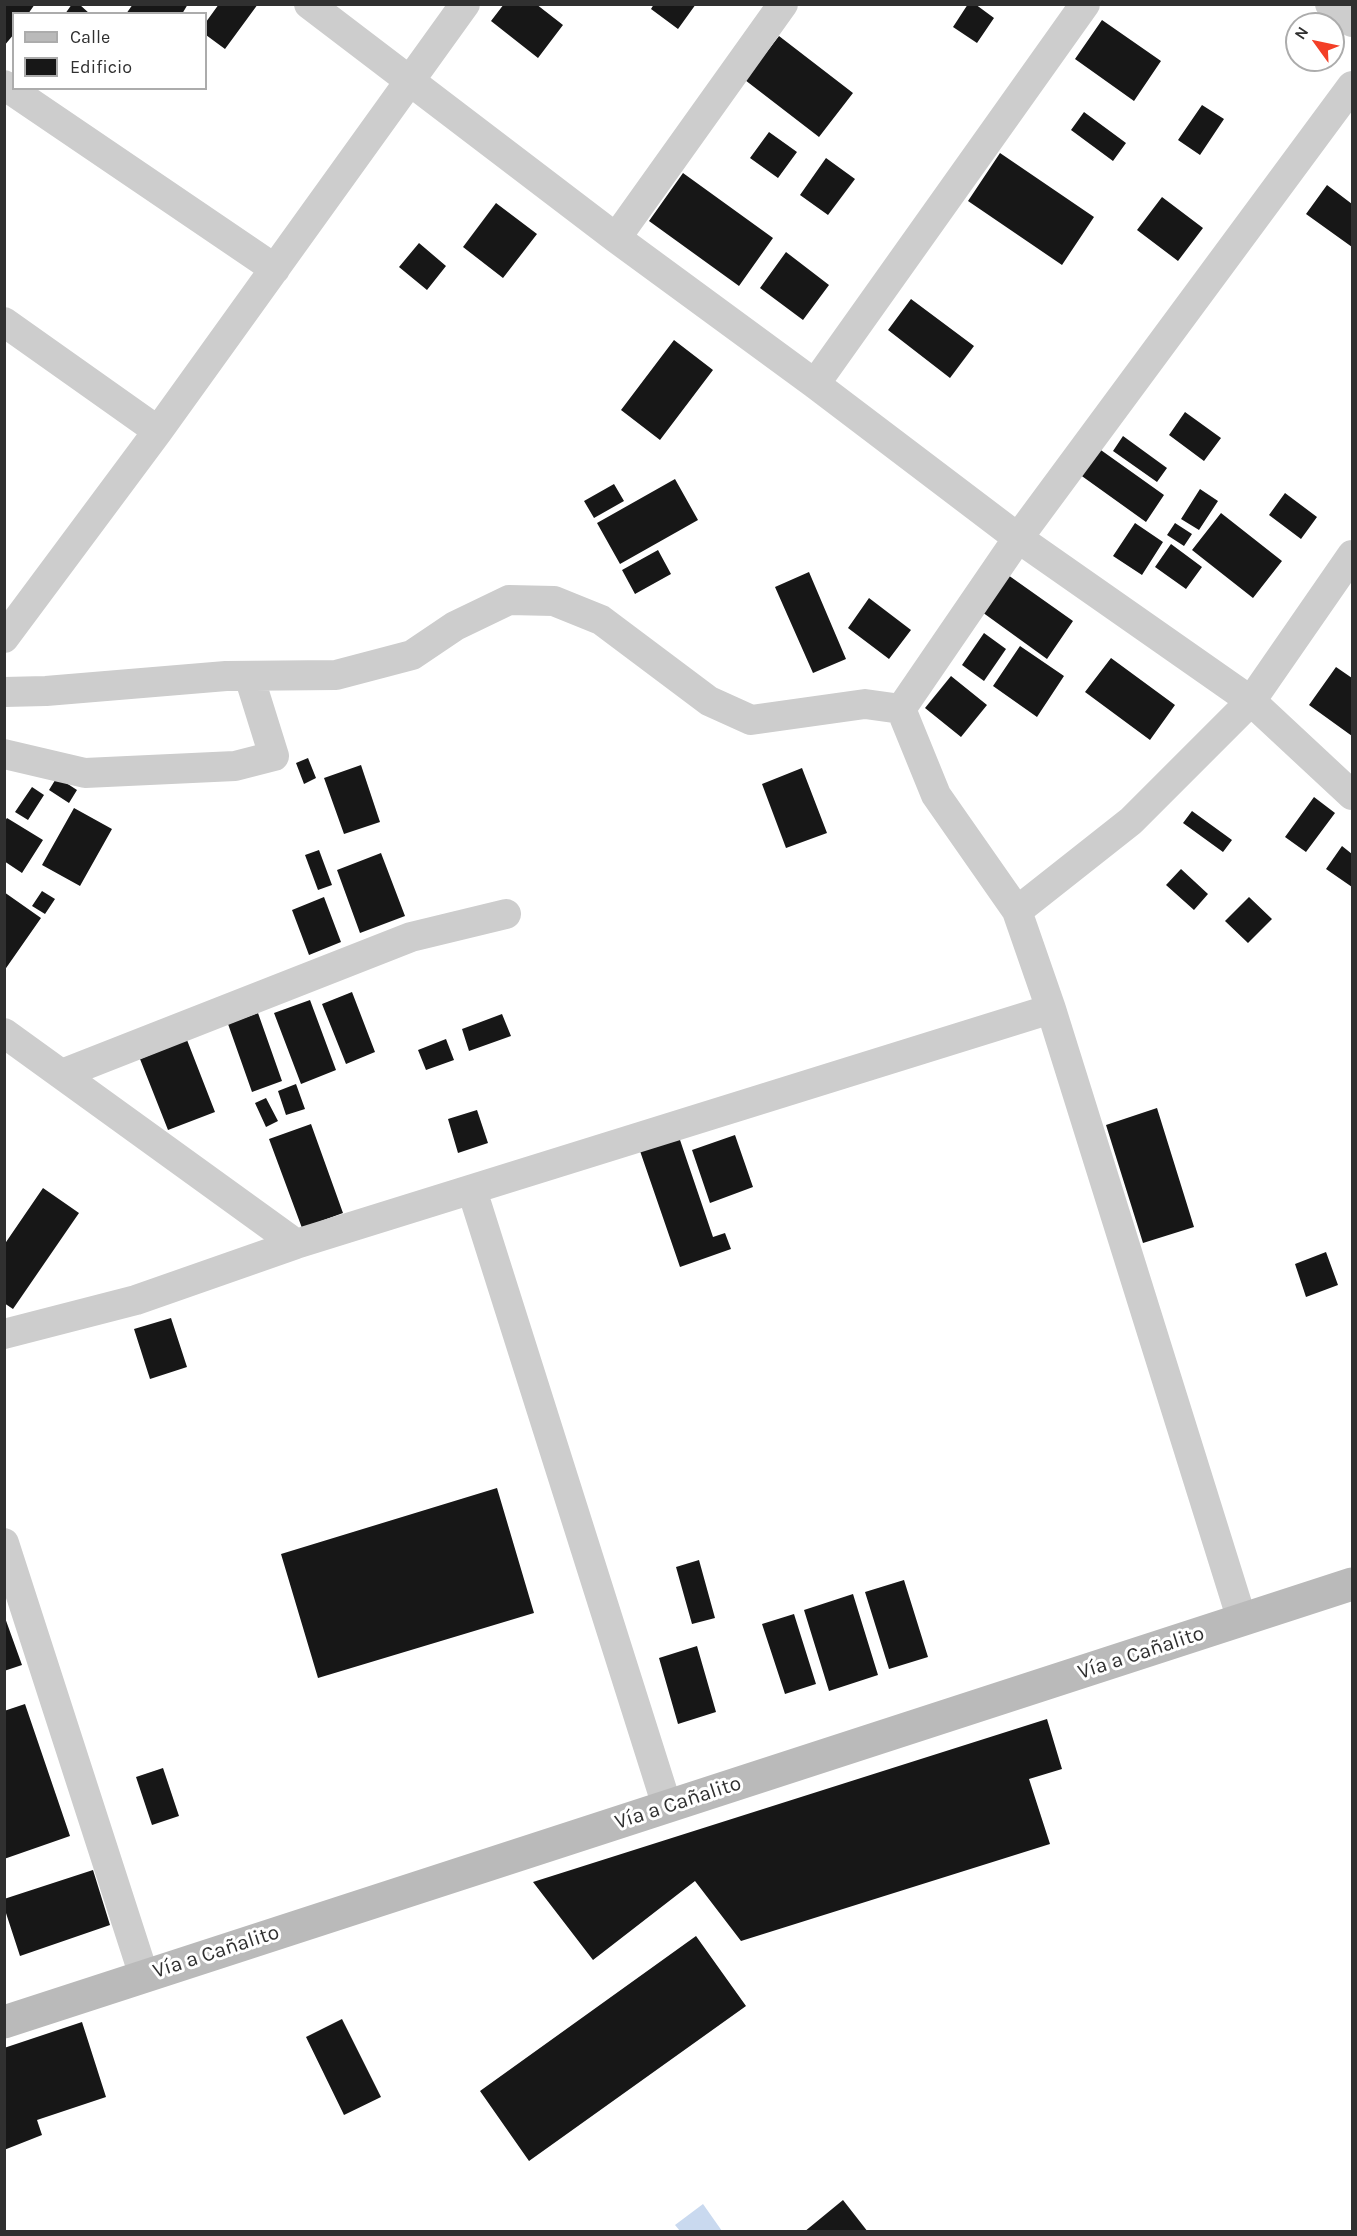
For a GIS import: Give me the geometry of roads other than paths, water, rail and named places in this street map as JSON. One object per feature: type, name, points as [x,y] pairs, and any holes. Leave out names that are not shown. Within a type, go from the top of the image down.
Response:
[{"type":"main road","name":"Vía a Cañalito","points":[[4,2022],[1353,1584]]},
{"type":"street","points":[[309,4],[616,238],[815,384],[1018,538],[1251,701],[1353,795]]},
{"type":"street","points":[[4,638],[158,430],[465,4]]},
{"type":"street","points":[[616,238],[783,4]]},
{"type":"street","points":[[815,384],[1085,4]]},
{"type":"street","points":[[1330,4],[1353,22]]},
{"type":"street","points":[[4,85],[275,268]]},
{"type":"street","points":[[901,709],[1018,538],[1353,86]]},
{"type":"street","points":[[4,322],[158,430]]},
{"type":"street","points":[[1017,911],[1131,821],[1251,701],[1353,555]]},
{"type":"street","points":[[4,692],[249,676],[336,675],[412,655],[454,626],[509,600],[554,601],[601,620],[709,702],[751,720],[865,704],[901,709]]},
{"type":"street","points":[[4,754],[85,773],[235,766],[274,756],[249,676]]},
{"type":"street","points":[[901,709],[936,795],[1017,911],[1051,1010],[1242,1620]]},
{"type":"street","points":[[62,1074],[411,937],[506,914]]},
{"type":"street","points":[[4,1334],[136,1300],[296,1244],[1051,1010]]},
{"type":"street","points":[[7,1040],[62,1074],[296,1244]]},
{"type":"street","points":[[472,1190],[667,1806]]},
{"type":"street","points":[[4,1544],[144,1976]]},
{"type":"water","points":[[703,2204],[722,2231],[680,2231],[675,2225]]}]
